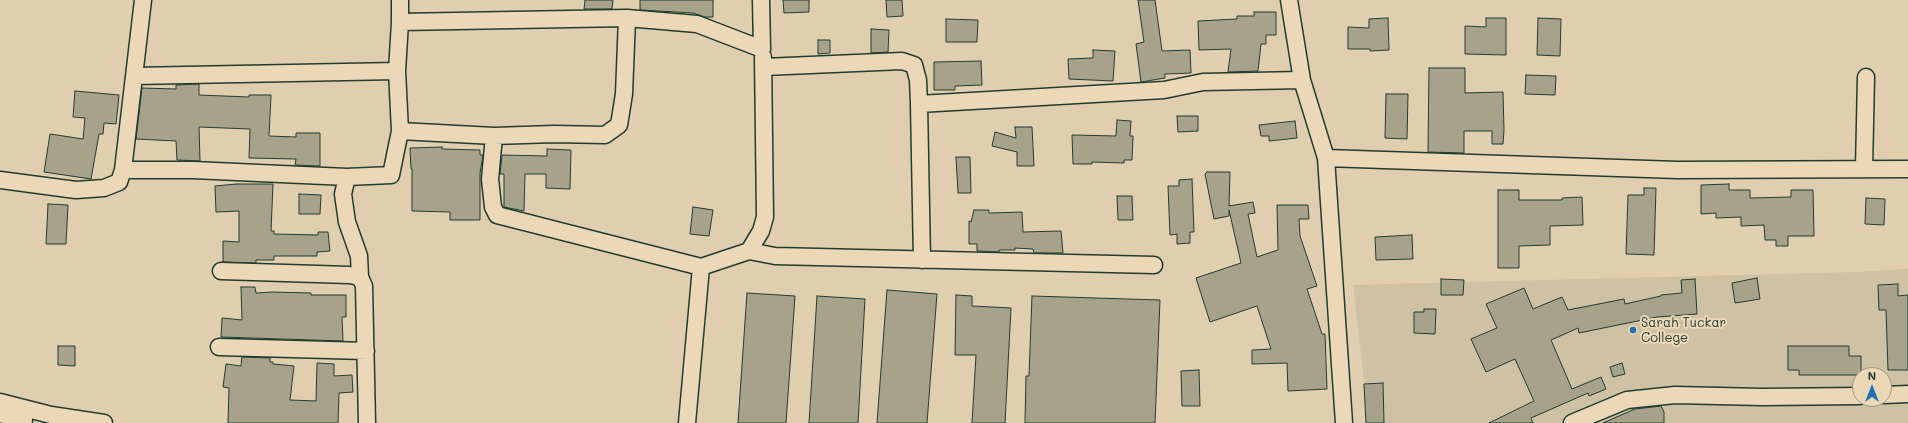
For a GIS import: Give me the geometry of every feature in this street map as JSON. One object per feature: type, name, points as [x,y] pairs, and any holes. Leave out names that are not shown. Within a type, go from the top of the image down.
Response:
[{"type":"street","points":[[0,180],[76,190],[104,188],[119,182],[123,170],[143,0]]},
{"type":"street","points":[[123,170],[193,170],[347,177],[391,175],[400,131],[397,71],[400,0]]},
{"type":"street","points":[[749,251],[761,231],[765,217],[764,67],[761,0]]},
{"type":"street","points":[[1289,0],[1302,80],[1326,158],[1344,423]]},
{"type":"street","points":[[400,22],[627,18],[697,24],[762,49]]},
{"type":"street","points":[[400,131],[494,136],[554,134],[605,135],[619,125],[624,94],[627,18]]},
{"type":"street","points":[[764,67],[902,61],[914,65],[918,80],[919,104],[922,260]]},
{"type":"street","points":[[134,76],[397,71]]},
{"type":"street","points":[[1864,169],[1866,77]]},
{"type":"street","points":[[919,104],[1164,90],[1203,82],[1302,80]]},
{"type":"street","points":[[494,136],[490,179],[493,208],[497,215],[701,267],[749,251],[775,256],[1154,265]]},
{"type":"street","points":[[1326,158],[1677,170],[1908,168]]},
{"type":"street","points":[[347,177],[343,194],[347,222],[359,256],[360,277],[364,286],[367,423]]},
{"type":"street","points":[[688,423],[701,267]]},
{"type":"street","points":[[220,271],[349,275],[360,277]]},
{"type":"street","points":[[219,347],[366,351]]},
{"type":"street","points":[[1572,423],[1627,400],[1675,394],[1762,397],[1852,396]]},
{"type":"street","points":[[1892,395],[1908,394]]},
{"type":"street","points":[[0,402],[66,420],[104,423]]},
{"type":"street","points":[[0,414],[38,423]]},
{"type":"shaded area","name":"Sarah Tuckar College","points":[[1908,269],[1908,423],[1369,423],[1353,285],[1857,272]]},
{"type":"building","points":[[585,0],[613,0],[612,9],[584,9]]},
{"type":"building","points":[[640,0],[713,0],[713,17],[705,17],[693,13],[640,10]]},
{"type":"building","points":[[783,0],[809,0],[809,12],[784,13]]},
{"type":"building","points":[[886,0],[902,0],[903,16],[887,17]]},
{"type":"building","points":[[1138,0],[1155,0],[1162,51],[1190,50],[1191,73],[1165,74],[1165,78],[1141,82],[1136,44],[1144,42]]},
{"type":"building","points":[[1254,12],[1276,12],[1276,35],[1266,35],[1266,44],[1261,44],[1258,71],[1228,72],[1231,49],[1199,50],[1198,21],[1237,19],[1237,16],[1254,16]]},
{"type":"building","points":[[1388,18],[1389,50],[1370,51],[1370,49],[1348,49],[1348,27],[1369,28],[1369,19]]},
{"type":"building","points":[[1486,18],[1506,18],[1506,55],[1465,54],[1465,26],[1486,27]]},
{"type":"building","points":[[1538,18],[1561,19],[1560,56],[1537,55]]},
{"type":"building","points":[[946,19],[978,20],[977,42],[946,42]]},
{"type":"building","points":[[871,29],[889,30],[888,52],[871,53]]},
{"type":"building","points":[[818,40],[830,40],[830,53],[818,54]]},
{"type":"building","points":[[1093,50],[1115,51],[1113,81],[1069,79],[1068,59],[1093,58]]},
{"type":"building","points":[[981,61],[982,85],[955,86],[955,90],[934,90],[934,62]]},
{"type":"building","points":[[1429,68],[1465,68],[1465,93],[1503,92],[1503,144],[1492,144],[1492,131],[1464,131],[1464,153],[1428,152]]},
{"type":"building","points":[[1526,75],[1556,76],[1555,95],[1525,94]]},
{"type":"building","points":[[199,84],[199,95],[249,97],[249,95],[271,95],[269,136],[296,137],[296,133],[320,133],[320,166],[295,165],[296,159],[249,158],[250,129],[199,127],[200,161],[177,160],[176,141],[136,139],[142,88],[176,89],[176,85]]},
{"type":"building","points":[[75,91],[119,95],[116,124],[104,123],[103,134],[99,134],[91,179],[44,172],[50,134],[83,139],[85,118],[73,117]]},
{"type":"building","points":[[1386,94],[1408,94],[1407,139],[1385,138]]},
{"type":"building","points":[[1177,116],[1198,116],[1198,131],[1178,132]]},
{"type":"building","points":[[1117,120],[1131,121],[1130,136],[1133,136],[1132,160],[1124,160],[1124,163],[1092,162],[1092,164],[1073,164],[1072,135],[1116,136]]},
{"type":"building","points":[[1295,121],[1297,138],[1269,141],[1269,136],[1261,136],[1259,125]]},
{"type":"building","points":[[1015,127],[1032,127],[1034,166],[1017,166],[1017,152],[992,146],[995,132],[1016,138]]},
{"type":"building","points":[[442,147],[442,149],[480,150],[480,155],[483,155],[480,173],[480,220],[450,220],[450,212],[412,211],[412,169],[410,148]]},
{"type":"building","points":[[547,149],[571,150],[570,189],[546,188],[546,174],[525,174],[524,211],[504,207],[504,174],[500,174],[502,155],[547,156]]},
{"type":"building","points":[[956,157],[970,157],[971,193],[958,193]]},
{"type":"building","points":[[1207,172],[1230,172],[1229,206],[1253,202],[1255,213],[1248,214],[1257,257],[1278,250],[1277,205],[1308,205],[1309,219],[1299,219],[1300,236],[1317,286],[1307,289],[1322,334],[1325,334],[1327,389],[1288,391],[1287,363],[1252,364],[1252,350],[1271,349],[1257,306],[1210,322],[1196,278],[1241,263],[1229,210],[1229,216],[1214,219],[1205,174]]},
{"type":"building","points":[[1192,179],[1194,232],[1190,232],[1190,243],[1177,244],[1177,234],[1170,235],[1168,186],[1179,186],[1179,180]]},
{"type":"building","points":[[237,184],[273,184],[271,231],[274,231],[274,234],[318,235],[318,232],[328,232],[330,251],[317,252],[317,256],[274,256],[274,260],[256,260],[256,263],[223,262],[223,241],[239,242],[239,211],[216,212],[215,186]]},
{"type":"building","points":[[1729,184],[1729,190],[1750,190],[1750,198],[1791,197],[1791,190],[1813,190],[1814,236],[1788,236],[1788,246],[1776,246],[1776,240],[1765,240],[1764,225],[1741,226],[1741,217],[1716,218],[1716,213],[1701,214],[1701,185]]},
{"type":"building","points":[[1644,188],[1656,188],[1654,255],[1626,254],[1628,195],[1644,195]]},
{"type":"building","points":[[1498,190],[1519,190],[1519,200],[1562,200],[1562,198],[1582,197],[1583,225],[1550,226],[1550,245],[1519,246],[1519,268],[1498,268]]},
{"type":"building","points":[[299,194],[321,195],[320,214],[299,214]]},
{"type":"building","points":[[1117,196],[1132,196],[1133,220],[1118,220]]},
{"type":"building","points":[[1866,198],[1885,199],[1884,225],[1865,224]]},
{"type":"building","points":[[48,204],[68,205],[66,244],[46,244]]},
{"type":"building","points":[[693,207],[713,210],[709,236],[690,234]]},
{"type":"building","points":[[974,210],[989,210],[989,213],[1022,212],[1023,232],[1061,231],[1063,253],[1034,253],[1033,249],[1015,248],[1015,250],[999,250],[999,252],[977,251],[977,244],[969,244],[969,221],[971,222]]},
{"type":"building","points":[[1412,235],[1413,259],[1376,260],[1375,237]]},
{"type":"building","points":[[1757,278],[1760,299],[1735,303],[1732,283]]},
{"type":"building","points":[[1441,279],[1464,280],[1463,295],[1441,295]]},
{"type":"building","points":[[1695,279],[1697,314],[1657,317],[1579,333],[1578,328],[1551,340],[1572,389],[1601,377],[1606,389],[1589,396],[1588,393],[1531,418],[1533,423],[1489,423],[1534,401],[1515,359],[1486,372],[1471,339],[1497,328],[1486,304],[1524,288],[1533,309],[1562,297],[1568,310],[1624,299],[1625,304],[1661,295],[1682,293],[1681,280]]},
{"type":"building","points":[[1898,284],[1898,296],[1908,295],[1908,370],[1892,370],[1892,367],[1888,367],[1886,310],[1879,310],[1878,285]]},
{"type":"building","points":[[241,287],[255,287],[256,293],[272,292],[311,293],[311,295],[346,295],[346,317],[342,317],[343,341],[221,337],[222,318],[242,320]]},
{"type":"building","points":[[887,290],[937,294],[927,423],[877,423]]},
{"type":"building","points":[[747,293],[795,296],[786,423],[738,423]]},
{"type":"building","points":[[956,295],[972,296],[972,306],[1011,308],[1005,423],[972,423],[976,355],[955,355]]},
{"type":"building","points":[[817,296],[865,299],[858,423],[809,423]]},
{"type":"building","points":[[1032,296],[1160,300],[1155,423],[1025,423],[1026,376],[1029,376]]},
{"type":"building","points":[[1424,309],[1436,309],[1435,334],[1414,333],[1414,312],[1424,312]]},
{"type":"building","points":[[58,346],[75,346],[75,366],[58,365]]},
{"type":"building","points":[[1788,346],[1849,346],[1849,356],[1861,356],[1861,367],[1852,367],[1852,375],[1799,375],[1799,370],[1788,370]]},
{"type":"building","points":[[242,357],[270,358],[270,362],[273,362],[273,364],[294,366],[290,400],[316,401],[317,363],[334,364],[334,376],[352,375],[353,392],[339,393],[338,423],[228,423],[229,388],[223,387],[226,364],[241,366]]},
{"type":"building","points":[[1622,363],[1625,374],[1613,377],[1610,367]]},
{"type":"building","points":[[1199,370],[1200,406],[1182,406],[1181,371]]},
{"type":"building","points":[[1383,383],[1384,423],[1366,423],[1364,384]]},
{"type":"building","points":[[1661,406],[1664,412],[1664,423],[1603,423],[1635,409]]},
{"type":"place","name":"Sarah Tuckar College","points":[[1633,330]]}]
